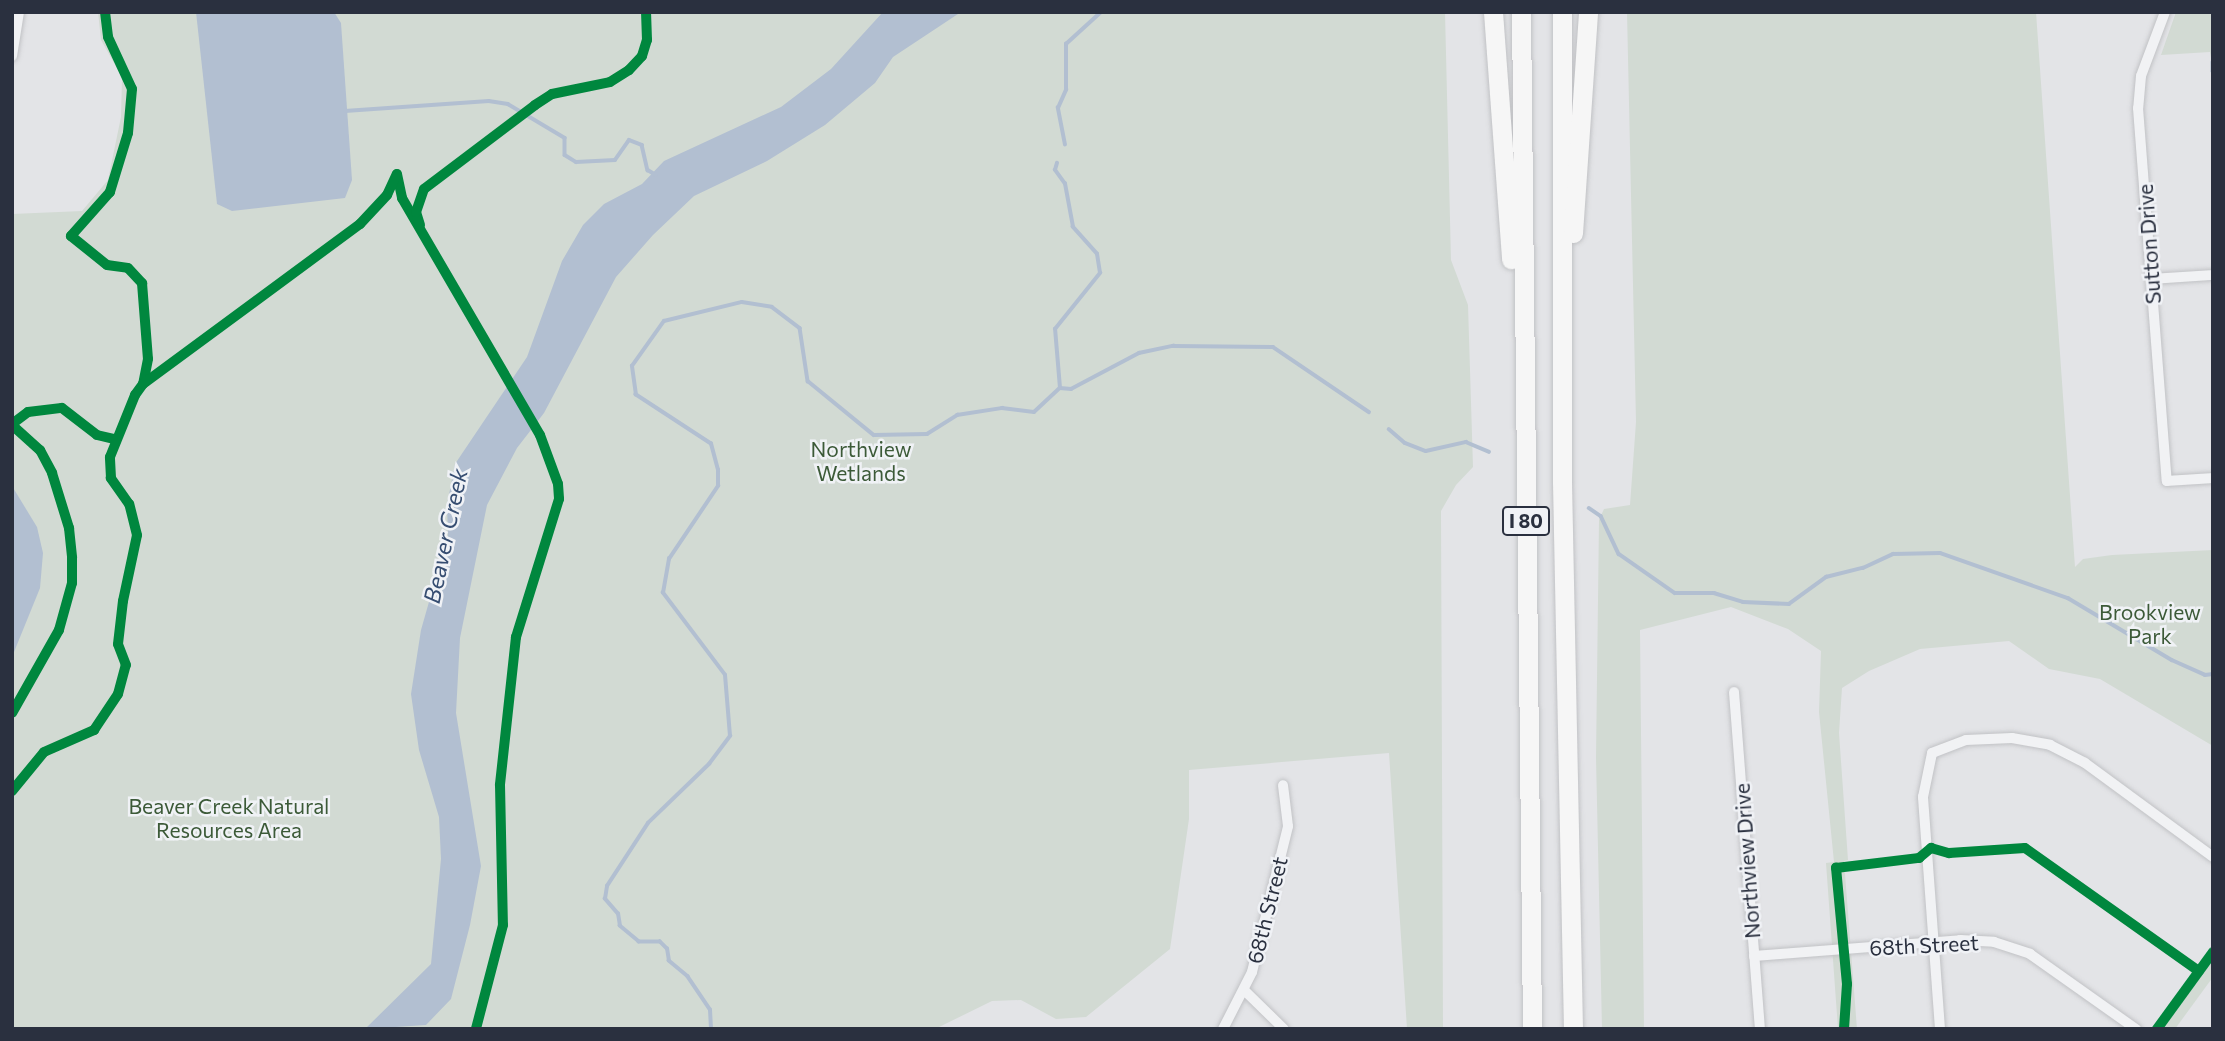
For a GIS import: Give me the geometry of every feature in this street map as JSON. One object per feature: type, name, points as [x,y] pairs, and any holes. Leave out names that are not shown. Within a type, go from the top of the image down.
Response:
[{"type":"highway","points":[[1493,12],[1525,458]]},
{"type":"highway","name":"I 80","points":[[1521,12],[1532,1029]]},
{"type":"highway","name":"I 80","points":[[1562,12],[1561,300],[1573,1029]]},
{"type":"highway","points":[[1561,300],[1572,248],[1588,12]]},
{"type":"street","points":[[12,56],[19,12]]},
{"type":"street","name":"Sutton Drive","points":[[2165,12],[2138,93],[2167,481],[2213,478]]},
{"type":"street","points":[[2151,279],[2213,275]]},
{"type":"street","name":"Northview Drive","points":[[1734,692],[1760,1029]]},
{"type":"street","points":[[1940,1029],[1923,797],[1932,753],[1966,740],[2012,738],[2050,745],[2085,763],[2213,857]]},
{"type":"street","name":"68th Street","points":[[1223,1029],[1245,991],[1288,826],[1283,785]]},
{"type":"street","name":"68th Street","points":[[1754,956],[1934,942],[1994,942],[2047,965],[2136,1029]]},
{"type":"street","points":[[1245,991],[1284,1029]]},
{"type":"green space","name":"Northview Wetlands","points":[[98,12],[1445,12],[1451,260],[1468,305],[1473,467],[1456,485],[1441,511],[1443,1029],[1407,1029],[1389,753],[1189,770],[1189,819],[1170,949],[1086,1017],[1056,1019],[1021,1000],[992,1001],[935,1029],[12,1029],[12,214],[82,211],[108,180],[121,117],[122,77],[101,40]]},
{"type":"green space","name":"Brookview Park","points":[[1627,12],[2036,12],[2075,567],[2083,559],[2112,555],[2213,550],[2213,746],[2100,679],[2049,669],[2009,641],[1920,649],[1869,671],[1842,688],[1839,733],[1848,860],[1844,861],[1857,1029],[1838,1029],[1826,863],[1834,862],[1819,712],[1821,651],[1788,629],[1731,607],[1640,630],[1644,1029],[1602,1029],[1596,758],[1599,520],[1604,509],[1630,505],[1636,422]]},
{"type":"green space","points":[[2176,12],[2213,12],[2213,70],[2210,52],[2161,55]]},
{"type":"green space","points":[[2213,945],[2213,977],[2175,1029],[2153,1027]]},
{"type":"water","points":[[196,12],[334,12],[341,23],[352,180],[345,198],[232,211],[217,204]]},
{"type":"water","points":[[883,12],[961,12],[893,57],[875,83],[825,125],[767,161],[694,196],[653,235],[616,277],[544,413],[517,448],[487,505],[460,638],[456,713],[481,866],[470,925],[451,999],[426,1025],[365,1029],[431,964],[441,859],[439,817],[419,750],[411,694],[421,630],[448,535],[447,505],[455,464],[527,357],[562,261],[583,225],[604,204],[642,184],[664,161],[781,107],[831,69]]},
{"type":"water","points":[[12,486],[37,527],[43,553],[40,588],[12,657]]},
{"type":"waterway","points":[[1065,145],[1058,108],[1066,90],[1066,44],[1101,12]]},
{"type":"waterway","points":[[2213,62],[2213,71]]},
{"type":"waterway","points":[[345,111],[489,101],[508,104],[565,138],[565,155],[576,162],[615,160],[629,140],[642,145],[648,170],[656,175]]},
{"type":"waterway","points":[[711,1029],[710,1010],[688,977],[669,961],[667,949],[660,942],[639,942],[620,926],[618,914],[605,899],[607,886],[648,823],[709,764],[730,736],[725,675],[663,593],[669,559],[718,486],[718,470],[711,444],[636,395],[632,366],[664,321],[742,302],[772,307],[800,328],[808,381],[874,435],[927,434],[957,415],[1002,408],[1034,412],[1060,388],[1055,329],[1100,273],[1097,254],[1073,227],[1065,184],[1055,170],[1057,163]]},
{"type":"waterway","points":[[1060,388],[1071,389],[1139,353],[1173,346],[1273,347],[1369,412]]},
{"type":"waterway","points":[[1389,429],[1405,443],[1426,451],[1466,442],[1489,452]]},
{"type":"waterway","points":[[1589,508],[1601,516],[1619,554],[1675,593],[1714,593],[1743,602],[1789,604],[1826,577],[1863,568],[1893,554],[1940,553],[2068,598],[2172,660],[2205,675],[2213,674]]},
{"type":"cycle path","points":[[105,12],[108,37],[132,89],[128,133],[110,192],[71,236],[107,265],[128,268],[142,283],[148,359],[143,384]]},
{"type":"cycle path","points":[[420,225],[416,212],[424,189],[535,105],[552,94],[610,82],[629,70],[642,56],[647,40],[646,12]]},
{"type":"cycle path","points":[[397,174],[402,198],[540,435],[558,484],[559,499],[516,637],[500,785],[503,925],[476,1029]]},
{"type":"cycle path","points":[[12,791],[44,752],[94,730],[118,694],[126,665],[118,644],[123,601],[137,535],[129,504],[111,478],[110,457],[135,395],[143,384],[360,224],[387,195],[397,174]]},
{"type":"cycle path","points":[[12,424],[28,412],[62,408],[97,435],[115,439]]},
{"type":"cycle path","points":[[12,425],[40,450],[52,473],[69,528],[72,558],[72,583],[59,630],[12,713]]},
{"type":"cycle path","points":[[1844,1029],[1847,984],[1836,868],[1919,858],[1931,848],[1949,853],[2025,848],[2199,971]]},
{"type":"cycle path","points":[[2157,1029],[2213,952]]},
{"type":"water label","name":"Beaver Creek","points":[[445,536]]},
{"type":"park label","name":"Beaver Creek Natural Resources Area","points":[[229,818]]}]
